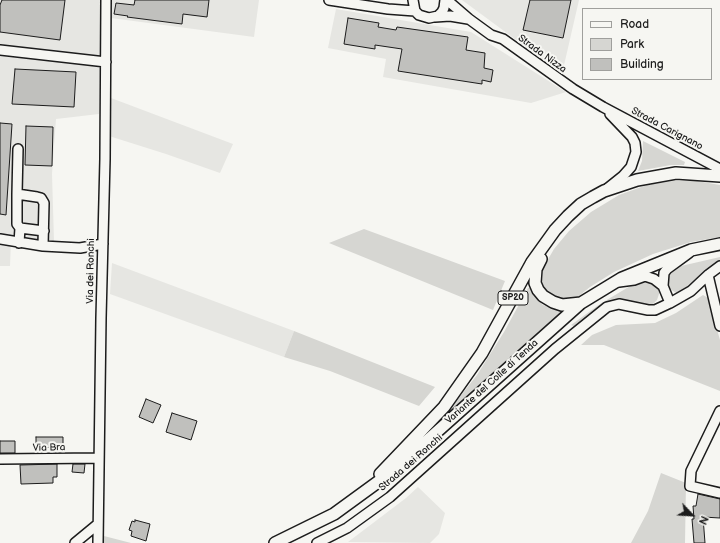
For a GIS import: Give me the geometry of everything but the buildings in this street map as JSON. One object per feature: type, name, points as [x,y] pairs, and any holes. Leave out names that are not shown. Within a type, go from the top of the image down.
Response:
[{"type":"main road","name":"SP20","points":[[351,502],[396,458],[444,407],[482,354],[532,262],[555,230],[581,204],[604,191],[637,180],[664,174],[687,173],[720,176]]},
{"type":"main road","name":"SP20","points":[[555,230],[536,269],[536,286],[543,296],[553,302],[562,305],[581,303]]},
{"type":"main road","name":"Variante del Colle di Tenda","points":[[275,543],[334,514],[393,471],[581,303],[622,278],[691,250],[720,244]]},
{"type":"street","name":"Via dei Ronchi","points":[[98,543],[106,0]]},
{"type":"street","name":"Strada Nizza","points":[[329,0],[388,9],[415,11],[424,17],[434,18],[450,16],[469,19]]},
{"type":"street","points":[[413,0],[415,11]]},
{"type":"street","name":"Strada Nizza","points":[[434,18],[442,12],[446,0],[491,35],[503,39],[573,89],[603,107]]},
{"type":"street","points":[[0,50],[106,62]]},
{"type":"street","points":[[603,107],[632,137],[636,149],[631,167],[623,176],[604,191]]},
{"type":"street","name":"Strada Carignano","points":[[603,107],[720,169]]},
{"type":"street","points":[[18,149],[16,224],[20,228],[44,231]]},
{"type":"street","points":[[17,194],[41,198],[44,203],[43,246]]},
{"type":"street","points":[[19,243],[20,228]]},
{"type":"street","points":[[0,239],[43,246],[80,248],[103,244]]},
{"type":"street","points":[[670,303],[663,286],[663,278],[667,269],[691,250]]},
{"type":"street","name":"Strada dei Ronchi","points":[[317,543],[347,528],[390,497],[555,349],[607,307],[619,304],[655,310],[691,291],[720,266]]},
{"type":"street","points":[[708,275],[720,326]]},
{"type":"street","points":[[613,283],[634,280],[645,276],[654,279],[663,286]]},
{"type":"street","points":[[720,411],[691,470],[690,486],[720,493]]},
{"type":"street","name":"Via Bra","points":[[0,459],[99,458]]},
{"type":"street","points":[[75,543],[98,524]]},
{"type":"shaded area","points":[[0,0],[101,0],[99,114],[56,119],[52,174],[54,241],[11,239],[10,266],[0,266]]},
{"type":"shaded area","points":[[112,0],[259,0],[254,37],[111,18]]},
{"type":"shaded area","points":[[462,0],[579,0],[562,74],[519,42]]},
{"type":"shaded area","points":[[336,9],[471,32],[566,92],[531,103],[383,77],[386,59],[328,48]]},
{"type":"shaded area","points":[[111,98],[233,144],[220,173],[109,136]]},
{"type":"shaded area","points":[[112,263],[294,331],[284,357],[110,294]]},
{"type":"shaded area","points":[[418,487],[445,513],[439,534],[430,543],[348,542],[406,498]]},
{"type":"green space","points":[[643,141],[685,162],[684,165],[671,165],[638,171],[642,161]]},
{"type":"green space","points":[[673,181],[697,181],[720,185],[720,237],[691,242],[653,254],[614,272],[590,287],[575,299],[563,301],[549,296],[542,285],[543,268],[554,249],[569,231],[591,212],[619,195],[647,185]]},
{"type":"green space","points":[[364,229],[505,281],[493,310],[329,243]]},
{"type":"green space","points":[[720,257],[720,262],[687,291],[678,294],[668,288],[668,279],[672,271],[681,266]]},
{"type":"green space","points":[[646,281],[656,285],[659,289],[657,300],[652,305],[643,306],[620,300],[576,327],[571,325],[600,304],[637,282]]},
{"type":"green space","points":[[528,288],[532,288],[536,298],[543,305],[562,312],[440,422],[477,375],[504,332]]},
{"type":"green space","points":[[703,295],[710,299],[720,340],[720,391],[604,345],[581,345],[592,335],[616,325],[655,323],[676,313]]},
{"type":"green space","points":[[294,331],[435,387],[419,406],[330,371],[284,357]]},
{"type":"green space","points":[[661,473],[686,483],[685,543],[631,543],[648,511]]},
{"type":"green space","points":[[104,536],[131,543],[104,543]]}]
